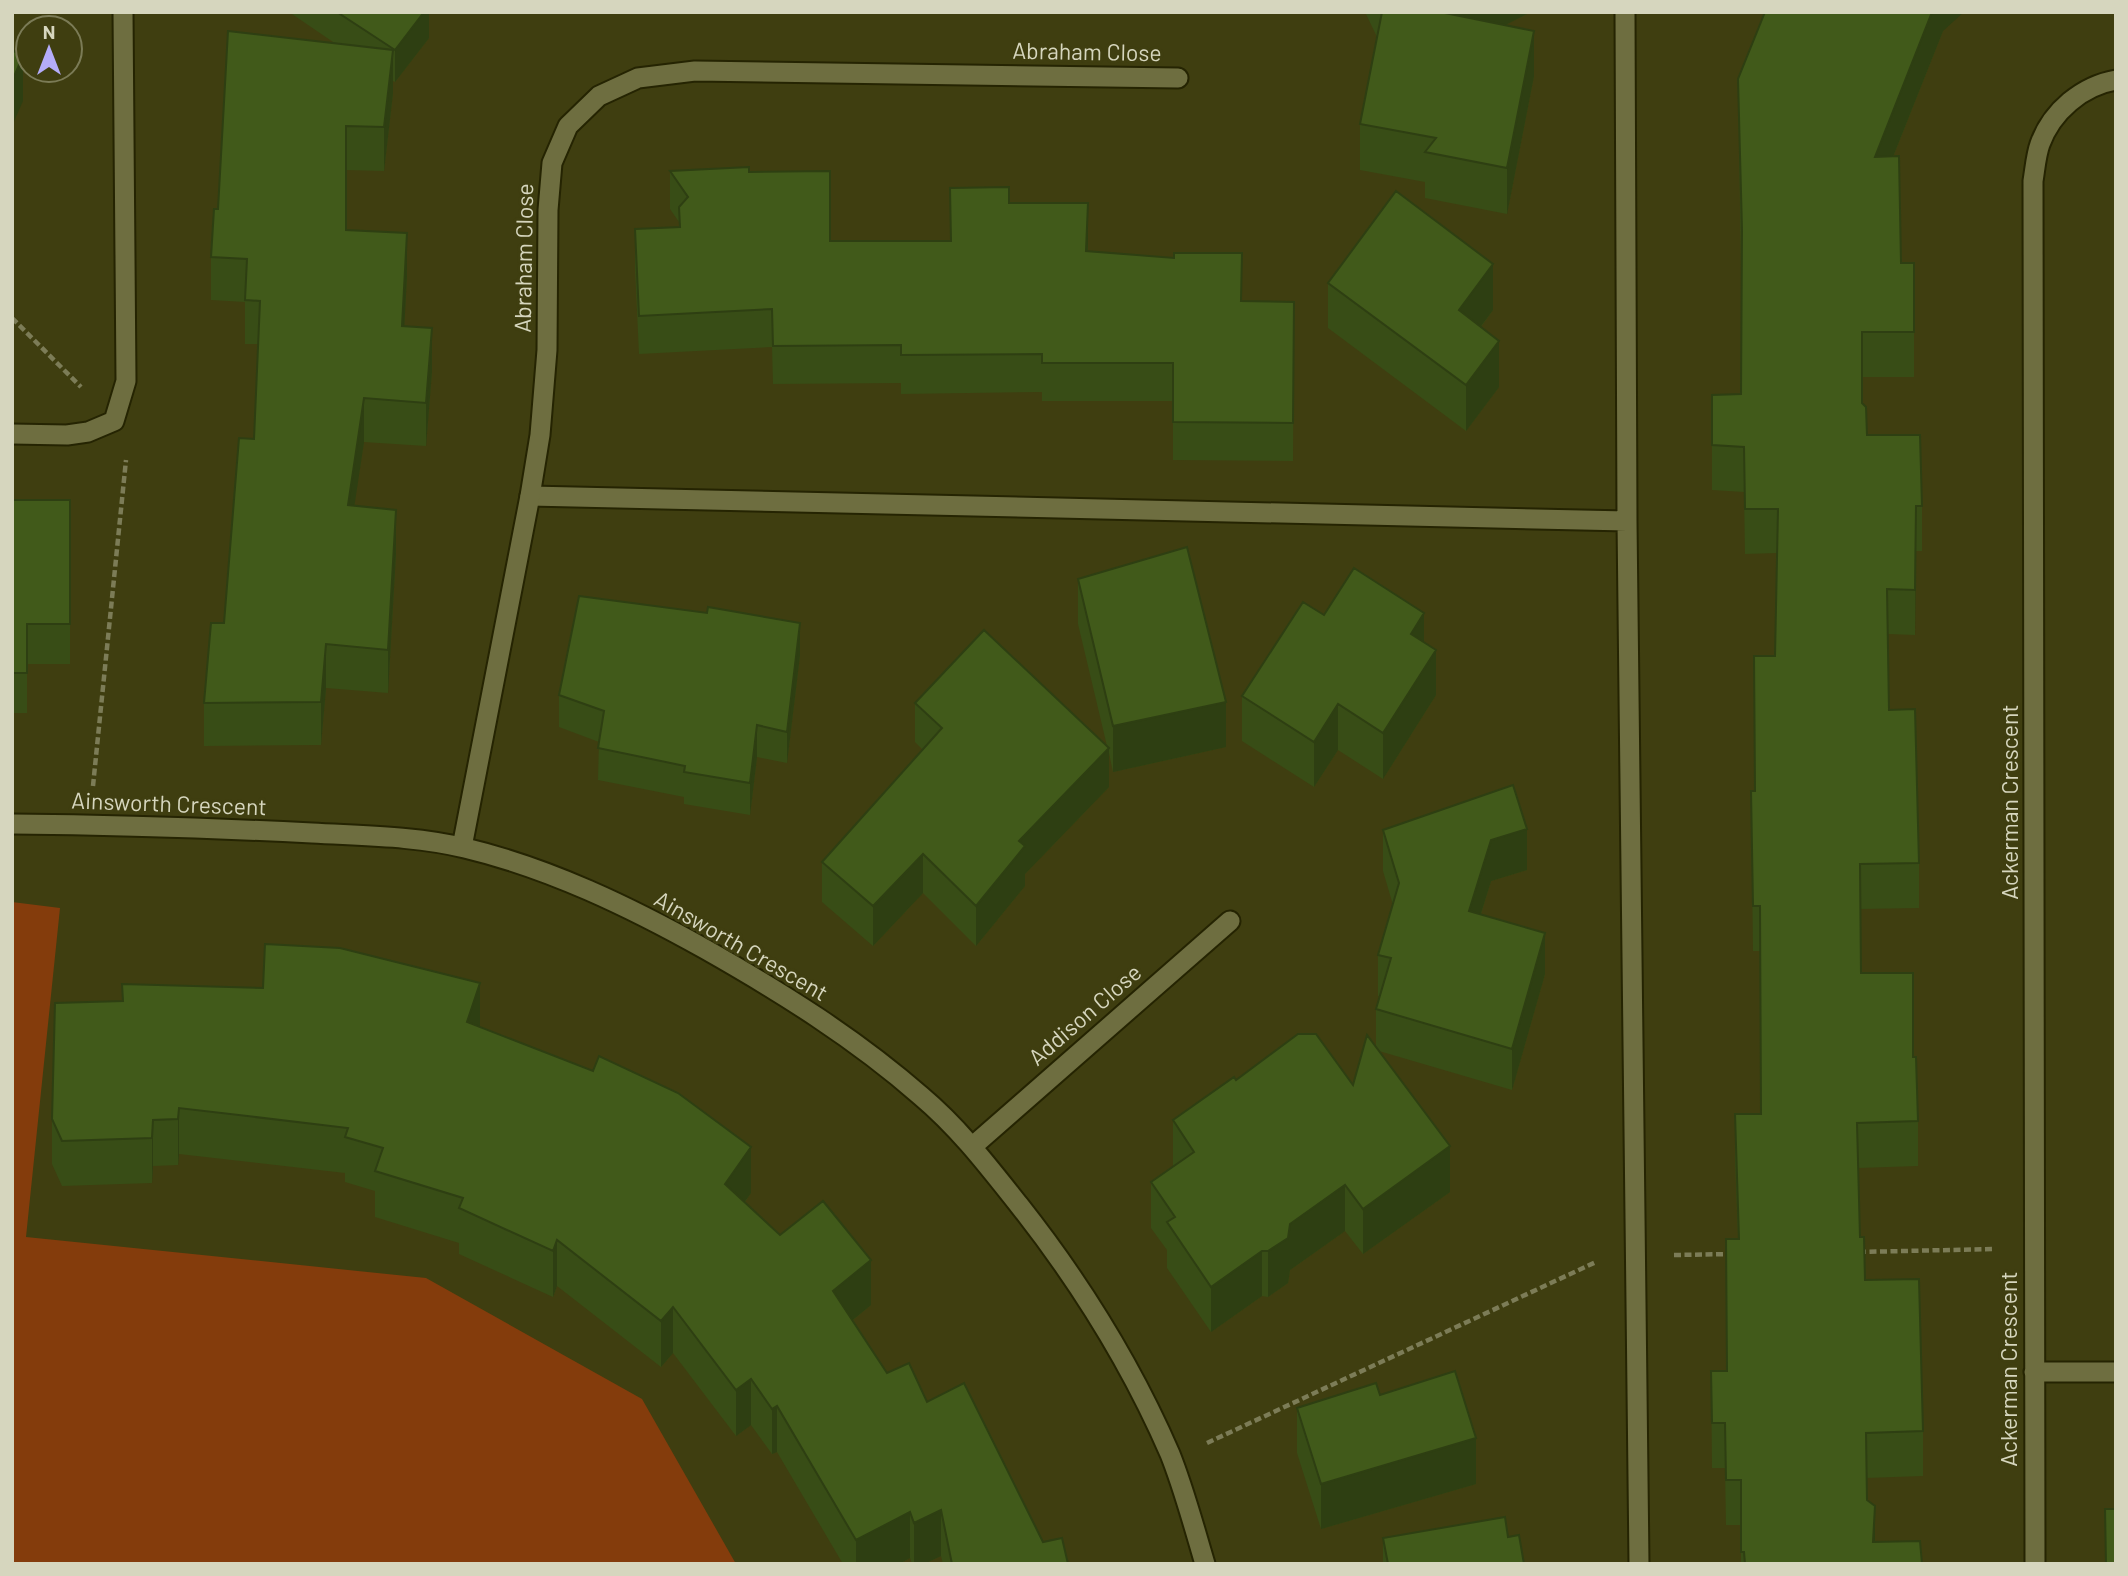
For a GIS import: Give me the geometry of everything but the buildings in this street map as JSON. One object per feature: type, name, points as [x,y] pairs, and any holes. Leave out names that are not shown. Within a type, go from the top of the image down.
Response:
[{"type":"street","points":[[12,434],[67,435],[88,432],[114,421],[126,381],[123,12]]},
{"type":"street","points":[[1625,12],[1627,521],[1639,1564]]},
{"type":"street","name":"Abraham Close","points":[[463,847],[540,435],[547,350],[551,163],[568,126],[599,96],[638,78],[695,71],[1178,78]]},
{"type":"street","name":"Ackerman Crescent","points":[[2035,1564],[2033,181],[2040,144],[2055,116],[2074,97],[2104,82],[2116,80]]},
{"type":"street","points":[[530,496],[1627,521]]},
{"type":"street","name":"Ainsworth Crescent","points":[[12,824],[382,837],[463,847],[533,868],[609,900],[674,932],[760,980],[875,1058],[924,1098],[973,1146],[1050,1247],[1109,1334],[1143,1395],[1171,1458],[1205,1564]]},
{"type":"street","name":"Addison Close","points":[[973,1146],[1230,921]]},
{"type":"street","points":[[2034,1372],[2116,1372]]},
{"type":"path","points":[[12,318],[114,421],[127,457],[90,825]]},
{"type":"path","points":[[1848,1252],[2033,1249]]},
{"type":"path","points":[[1672,1255],[1740,1254]]},
{"type":"path","points":[[1171,1458],[1216,1440],[1597,1262]]},
{"type":"shaded area","points":[[12,902],[60,908],[26,1237],[426,1278],[642,1399],[736,1564],[12,1564]]}]
